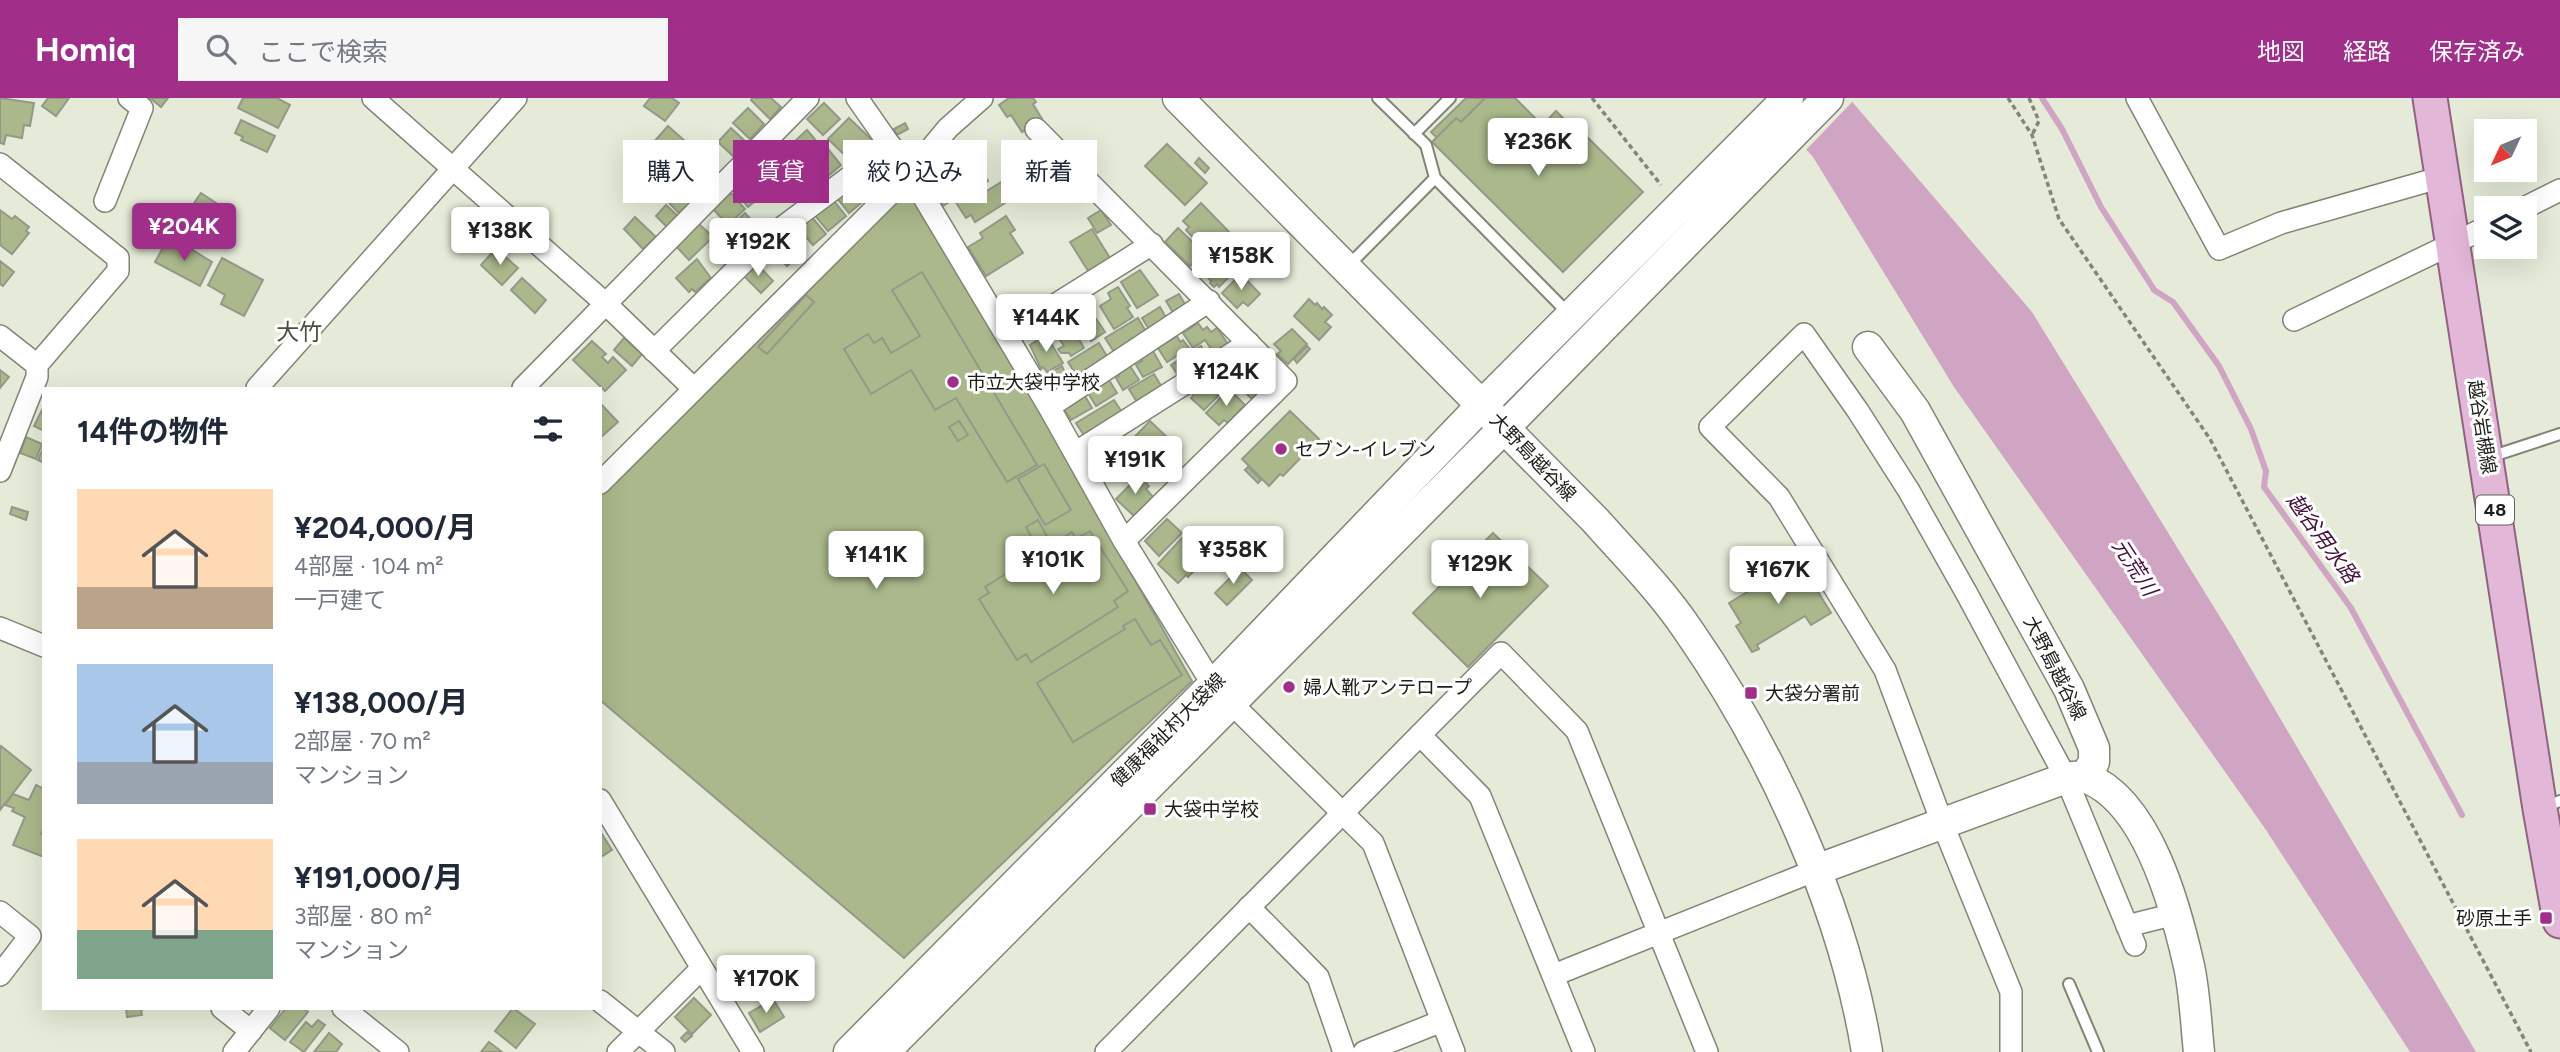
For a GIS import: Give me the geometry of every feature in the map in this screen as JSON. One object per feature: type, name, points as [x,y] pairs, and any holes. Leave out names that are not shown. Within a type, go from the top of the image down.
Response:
[{"type":"main road","name":"越谷岩槻線","points":[[2430,98],[2487,458],[2550,805],[2560,921]]},
{"type":"street","points":[[105,201],[142,108],[130,98]]},
{"type":"street","points":[[373,98],[606,304],[693,388]]},
{"type":"street","points":[[258,387],[516,98]]},
{"type":"street","points":[[524,387],[808,98]]},
{"type":"street","points":[[857,98],[887,140]]},
{"type":"street","points":[[938,140],[982,98]]},
{"type":"street","name":"大野島越谷線","points":[[1178,98],[1595,520],[1646,576],[1687,629],[1752,738],[1786,803],[1816,870],[1849,970],[1867,1052]]},
{"type":"street","points":[[1700,207],[1788,98]]},
{"type":"street","points":[[1700,207],[1828,98]]},
{"type":"street","points":[[2137,98],[2219,249],[2281,223],[2442,177]]},
{"type":"street","points":[[1036,129],[1286,381],[1124,541]]},
{"type":"street","points":[[0,164],[118,258],[118,271],[37,365],[37,377],[0,471]]},
{"type":"street","points":[[654,351],[768,238],[843,182]]},
{"type":"street","points":[[2537,202],[2560,191]]},
{"type":"street","points":[[602,481],[881,203]]},
{"type":"street","points":[[927,203],[1049,407],[1124,541],[1222,693],[1373,843],[1454,1052]]},
{"type":"street","name":"健康福祉村大袋線","points":[[884,1052],[1222,693],[1482,405],[1571,316],[1700,207]]},
{"type":"street","name":"健康福祉村大袋線","points":[[849,1052],[1222,693],[1504,428],[1700,207]]},
{"type":"street","points":[[2294,320],[2474,234]]},
{"type":"street","points":[[1006,335],[1152,244]]},
{"type":"street","points":[[1049,407],[1209,301]]},
{"type":"street","points":[[2011,1052],[2011,992],[1943,825],[1885,670],[1779,497],[1710,427],[1804,334],[1909,491],[2075,777],[2131,935],[2175,914]]},
{"type":"street","points":[[0,336],[37,365]]},
{"type":"street","points":[[1075,453],[1249,343]]},
{"type":"street","name":"大野島越谷線","points":[[1868,347],[1915,411],[2069,688],[2094,748],[2094,762],[2075,777]]},
{"type":"street","points":[[0,628],[42,645]]},
{"type":"street","points":[[1118,1048],[1249,907],[1501,653],[1577,731],[1707,1052]]},
{"type":"street","points":[[1420,735],[1480,796],[1584,1052]]},
{"type":"street","points":[[1554,975],[1816,870],[2075,777],[2111,792],[2130,812],[2153,854],[2175,914],[2189,968],[2199,1052]]},
{"type":"street","points":[[602,803],[752,1052]]},
{"type":"street","points":[[1249,907],[1318,977],[1344,1052]]},
{"type":"street","points":[[0,912],[30,936],[0,975]]},
{"type":"street","points":[[618,1052],[701,969]]},
{"type":"street","points":[[602,1003],[664,1052]]},
{"type":"street","points":[[225,1010],[251,1031]]},
{"type":"street","points":[[234,1052],[267,1010]]},
{"type":"street","points":[[345,1010],[398,1052]]},
{"type":"street","points":[[1364,1052],[1442,1021]]},
{"type":"lane","points":[[1378,98],[1426,145],[1435,178],[1571,316]]},
{"type":"lane","points":[[1414,134],[1450,98]]},
{"type":"lane","points":[[1346,268],[1435,178]]},
{"type":"lane","points":[[2487,458],[2560,434]]},
{"type":"lane","points":[[2069,984],[2098,1052]]},
{"type":"path","points":[[1592,98],[1661,185]]},
{"type":"path","points":[[2008,98],[2032,135],[2059,219],[2210,439],[2531,1052]]},
{"type":"path","points":[[2029,98],[2039,121],[2032,135]]},
{"type":"water","name":"元荒川","points":[[1759,98],[1849,98],[2032,312],[2233,638],[2476,1052],[2410,1052],[2266,830],[1954,387],[1813,157]]},
{"type":"pier","points":[[1855,99],[1804,152],[1756,100]]},
{"type":"building","points":[[0,98],[34,103],[30,126],[24,125],[22,138],[6,135],[4,144],[0,143]]},
{"type":"building","points":[[48,98],[69,98],[56,116],[42,106]]},
{"type":"building","points":[[150,98],[168,98],[161,107]]},
{"type":"building","points":[[243,98],[277,98],[290,105],[278,128],[238,108]]},
{"type":"building","points":[[650,98],[672,98],[679,103],[665,121],[644,106]]},
{"type":"building","points":[[752,98],[771,98],[781,107],[770,119]]},
{"type":"building","points":[[1009,98],[1033,98],[1036,102],[1033,104],[1042,119],[1022,132],[1011,115],[1007,117],[999,105]]},
{"type":"building","points":[[1466,98],[1512,98],[1548,137],[1560,146],[1498,203],[1491,192],[1431,132]]},
{"type":"building","points":[[1485,98],[1515,98],[1541,124],[1532,133],[1559,161],[1585,135],[1643,192],[1563,272],[1432,142],[1456,118],[1461,122]]},
{"type":"building","points":[[824,103],[840,119],[823,135],[807,119]]},
{"type":"building","points":[[748,108],[764,124],[750,139],[733,123]]},
{"type":"building","points":[[1556,111],[1581,136],[1561,156],[1536,132]]},
{"type":"building","points":[[849,118],[872,140],[843,140],[843,153],[828,139]]},
{"type":"building","points":[[241,120],[275,136],[267,152],[241,140],[243,137],[235,133]]},
{"type":"building","points":[[905,123],[908,129],[897,135],[894,129]]},
{"type":"building","points":[[668,126],[684,140],[656,140]]},
{"type":"building","points":[[731,128],[744,140],[733,140],[733,156],[719,141]]},
{"type":"building","points":[[807,130],[815,140],[796,140]]},
{"type":"building","points":[[1167,144],[1207,183],[1185,205],[1145,166]]},
{"type":"building","points":[[829,150],[841,165],[829,175]]},
{"type":"building","points":[[1199,158],[1209,168],[1205,173],[1195,163]]},
{"type":"building","points":[[1001,182],[1001,203],[1005,203],[975,222],[971,215],[966,218],[956,203],[987,203],[987,191]]},
{"type":"building","points":[[729,191],[733,196],[733,203],[740,203],[745,209],[728,225],[713,209]]},
{"type":"building","points":[[201,193],[219,205],[199,236],[180,224]]},
{"type":"building","points":[[843,193],[843,203],[861,203],[849,213],[837,198]]},
{"type":"building","points":[[829,197],[846,216],[828,231],[811,211],[821,203],[829,203]]},
{"type":"building","points":[[669,203],[695,204],[683,217]]},
{"type":"building","points":[[889,203],[922,203],[1192,681],[904,958],[602,702],[602,488]]},
{"type":"building","points":[[1201,203],[1231,234],[1210,255],[1186,230],[1189,227],[1183,221]]},
{"type":"building","points":[[666,205],[681,219],[670,230],[656,216]]},
{"type":"building","points":[[0,210],[12,219],[15,216],[29,227],[26,231],[29,233],[12,254],[0,245]]},
{"type":"building","points":[[1101,210],[1111,225],[1097,233],[1088,218]]},
{"type":"building","points":[[745,213],[757,226],[753,229],[757,233],[747,242],[731,226]]},
{"type":"building","points":[[810,215],[826,234],[813,245],[807,238],[802,242],[792,230]]},
{"type":"building","points":[[1006,216],[1015,230],[1010,233],[1023,253],[986,276],[968,247],[983,238],[980,233]]},
{"type":"building","points":[[635,217],[656,237],[643,249],[624,229]]},
{"type":"building","points":[[699,224],[713,237],[689,260],[675,245]]},
{"type":"building","points":[[1178,228],[1203,252],[1190,266],[1165,242]]},
{"type":"building","points":[[1092,229],[1110,258],[1088,271],[1070,242]]},
{"type":"building","points":[[726,231],[736,242],[733,245],[740,253],[729,265],[710,247]]},
{"type":"building","points":[[797,240],[805,250],[787,266],[775,253],[785,244],[788,247]]},
{"type":"building","points":[[166,242],[186,253],[189,248],[212,262],[200,286],[155,262]]},
{"type":"building","points":[[500,252],[518,268],[502,285],[481,265],[492,253],[496,257]]},
{"type":"building","points":[[1222,253],[1237,269],[1219,287],[1217,284],[1214,287],[1203,272]]},
{"type":"building","points":[[222,258],[263,280],[244,316],[221,304],[225,295],[208,285]]},
{"type":"building","points":[[697,259],[711,278],[695,292],[692,289],[689,292],[676,278]]},
{"type":"building","points":[[0,261],[14,272],[3,286],[0,284]]},
{"type":"building","points":[[756,263],[773,281],[761,293],[744,276]]},
{"type":"building","points":[[1140,270],[1158,295],[1137,308],[1121,282]]},
{"type":"building","name":"市立大袋中学校","points":[[922,272],[1037,465],[1007,482],[956,398],[935,410],[911,370],[871,394],[844,349],[868,334],[874,343],[882,338],[891,353],[920,336],[892,290]]},
{"type":"building","points":[[1241,274],[1260,294],[1248,306],[1243,302],[1237,308],[1222,293]]},
{"type":"building","points":[[522,278],[546,300],[535,313],[511,290]]},
{"type":"building","points":[[1118,287],[1130,306],[1127,308],[1133,317],[1114,329],[1100,306],[1111,299],[1108,293]]},
{"type":"building","points":[[1179,294],[1187,308],[1175,316],[1166,301]]},
{"type":"building","points":[[806,295],[814,302],[767,354],[758,347]]},
{"type":"building","points":[[1309,299],[1332,315],[1325,322],[1331,327],[1319,340],[1294,316]]},
{"type":"building","points":[[1088,307],[1105,332],[1091,341],[1075,316]]},
{"type":"building","points":[[1160,307],[1168,321],[1150,331],[1142,318]]},
{"type":"building","points":[[1138,318],[1148,335],[1116,355],[1105,338]]},
{"type":"building","points":[[1063,322],[1070,334],[1074,331],[1084,348],[1071,356],[1058,349],[1064,346],[1053,329]]},
{"type":"building","points":[[1198,323],[1203,330],[1207,327],[1211,332],[1217,328],[1230,347],[1216,356],[1205,340],[1193,348],[1183,333]]},
{"type":"building","points":[[1292,329],[1307,344],[1288,364],[1277,354],[1281,351],[1274,344]]},
{"type":"building","points":[[1046,335],[1063,363],[1047,372],[1043,367],[1041,369],[1030,345]]},
{"type":"building","points":[[1177,336],[1180,342],[1183,340],[1189,348],[1167,362],[1158,348]]},
{"type":"building","points":[[624,338],[642,354],[632,366],[614,350]]},
{"type":"building","points":[[592,341],[606,354],[602,357],[608,363],[613,357],[626,370],[605,391],[573,360]]},
{"type":"building","points":[[1099,343],[1108,358],[1078,378],[1068,362]]},
{"type":"building","points":[[1201,346],[1209,360],[1180,378],[1171,365]]},
{"type":"building","points":[[1307,346],[1310,349],[1297,363],[1294,359]]},
{"type":"building","points":[[1153,351],[1162,367],[1143,377],[1136,365],[1142,361],[1141,358]]},
{"type":"building","points":[[1240,363],[1264,386],[1252,399],[1226,374]]},
{"type":"building","points":[[1062,366],[1069,383],[1058,389],[1054,384],[1051,385],[1045,376]]},
{"type":"building","points":[[1130,366],[1139,380],[1123,390],[1116,378],[1119,376],[1117,374]]},
{"type":"building","points":[[0,370],[9,377],[0,388]]},
{"type":"building","points":[[1154,374],[1163,389],[1138,404],[1129,389]]},
{"type":"building","points":[[1109,380],[1117,393],[1096,406],[1088,393]]},
{"type":"building","points":[[1211,380],[1223,391],[1204,410],[1191,398],[1199,387],[1202,389]]},
{"type":"building","points":[[1229,389],[1245,405],[1228,423],[1224,420],[1219,425],[1206,413]]},
{"type":"building","points":[[1085,396],[1092,408],[1071,420],[1064,409]]},
{"type":"building","points":[[1114,400],[1123,414],[1085,437],[1076,423]]},
{"type":"building","points":[[602,405],[618,422],[602,436]]},
{"type":"building","points":[[42,410],[42,430],[34,426]]},
{"type":"building","name":"セブン-イレブン","points":[[1290,411],[1319,439],[1283,476],[1280,474],[1269,486],[1242,459]]},
{"type":"building","points":[[959,421],[968,435],[958,441],[949,427]]},
{"type":"building","points":[[1150,421],[1169,439],[1142,467],[1123,449]]},
{"type":"building","points":[[26,437],[42,444],[36,459],[20,453]]},
{"type":"building","points":[[1044,464],[1071,510],[1045,525],[1018,479]]},
{"type":"building","points":[[1248,467],[1261,480],[1258,483],[1245,470]]},
{"type":"building","points":[[1139,476],[1149,486],[1146,489],[1153,497],[1134,516],[1116,499]]},
{"type":"building","points":[[12,507],[28,512],[26,520],[10,514]]},
{"type":"building","points":[[1167,519],[1182,533],[1159,556],[1145,541]]},
{"type":"building","points":[[1038,520],[1049,540],[1037,547],[1026,527]]},
{"type":"building","points":[[1192,527],[1215,548],[1188,577],[1186,575],[1178,583],[1158,564]]},
{"type":"building","points":[[1090,531],[1128,591],[1114,601],[1118,607],[1031,662],[1026,654],[1017,660],[979,599],[989,593],[985,587],[1072,532],[1076,539]]},
{"type":"building","points":[[1493,533],[1548,586],[1468,667],[1413,613]]},
{"type":"building","points":[[1799,561],[1831,613],[1811,625],[1805,616],[1757,645],[1759,649],[1752,652],[1736,626],[1741,623],[1729,603]]},
{"type":"building","points":[[1240,568],[1252,580],[1227,605],[1215,593]]},
{"type":"building","points":[[1135,619],[1151,645],[1160,640],[1182,675],[1073,742],[1037,683],[1125,629],[1123,626]]},
{"type":"building","points":[[1,746],[31,770],[0,810],[0,748]]},
{"type":"building","points":[[36,785],[42,788],[42,856],[13,845],[25,817],[5,805],[13,794],[29,800]]},
{"type":"building","points":[[602,834],[612,850],[602,856]]},
{"type":"building","points":[[694,998],[711,1015],[692,1034],[675,1017]]},
{"type":"building","points":[[773,999],[784,1017],[760,1032],[749,1013]]},
{"type":"building","points":[[126,1010],[141,1010],[142,1015],[127,1017]]},
{"type":"building","points":[[284,1010],[308,1012],[285,1040],[270,1028]]},
{"type":"building","points":[[511,1010],[516,1010],[535,1024],[516,1048],[495,1031]]},
{"type":"building","points":[[318,1020],[325,1025],[304,1052],[290,1042],[306,1022],[312,1027]]},
{"type":"building","points":[[687,1032],[692,1036],[685,1042],[681,1038]]},
{"type":"building","points":[[329,1033],[342,1044],[336,1052],[314,1052]]},
{"type":"building","points":[[489,1042],[502,1052],[481,1052]]},
{"type":"waterway","name":"越谷用水路","points":[[2042,98],[2062,129],[2101,207],[2153,288]]},
{"type":"waterway","name":"越谷用水路","points":[[2154,290],[2173,302],[2219,366],[2251,429],[2266,471],[2264,487],[2351,608],[2462,815]]},
{"type":"place","name":"市立大袋中学校","points":[[953,382]]},
{"type":"place","name":"セブン-イレブン","points":[[1281,449]]},
{"type":"place","name":"婦人靴アンテロープ","points":[[1289,687]]},
{"type":"place","name":"大袋分署前","points":[[1751,693]]},
{"type":"place","name":"大袋中学校","points":[[1150,809]]},
{"type":"place","name":"砂原土手","points":[[2546,918]]},
{"type":"district","name":"大竹","points":[[299,332]]}]
